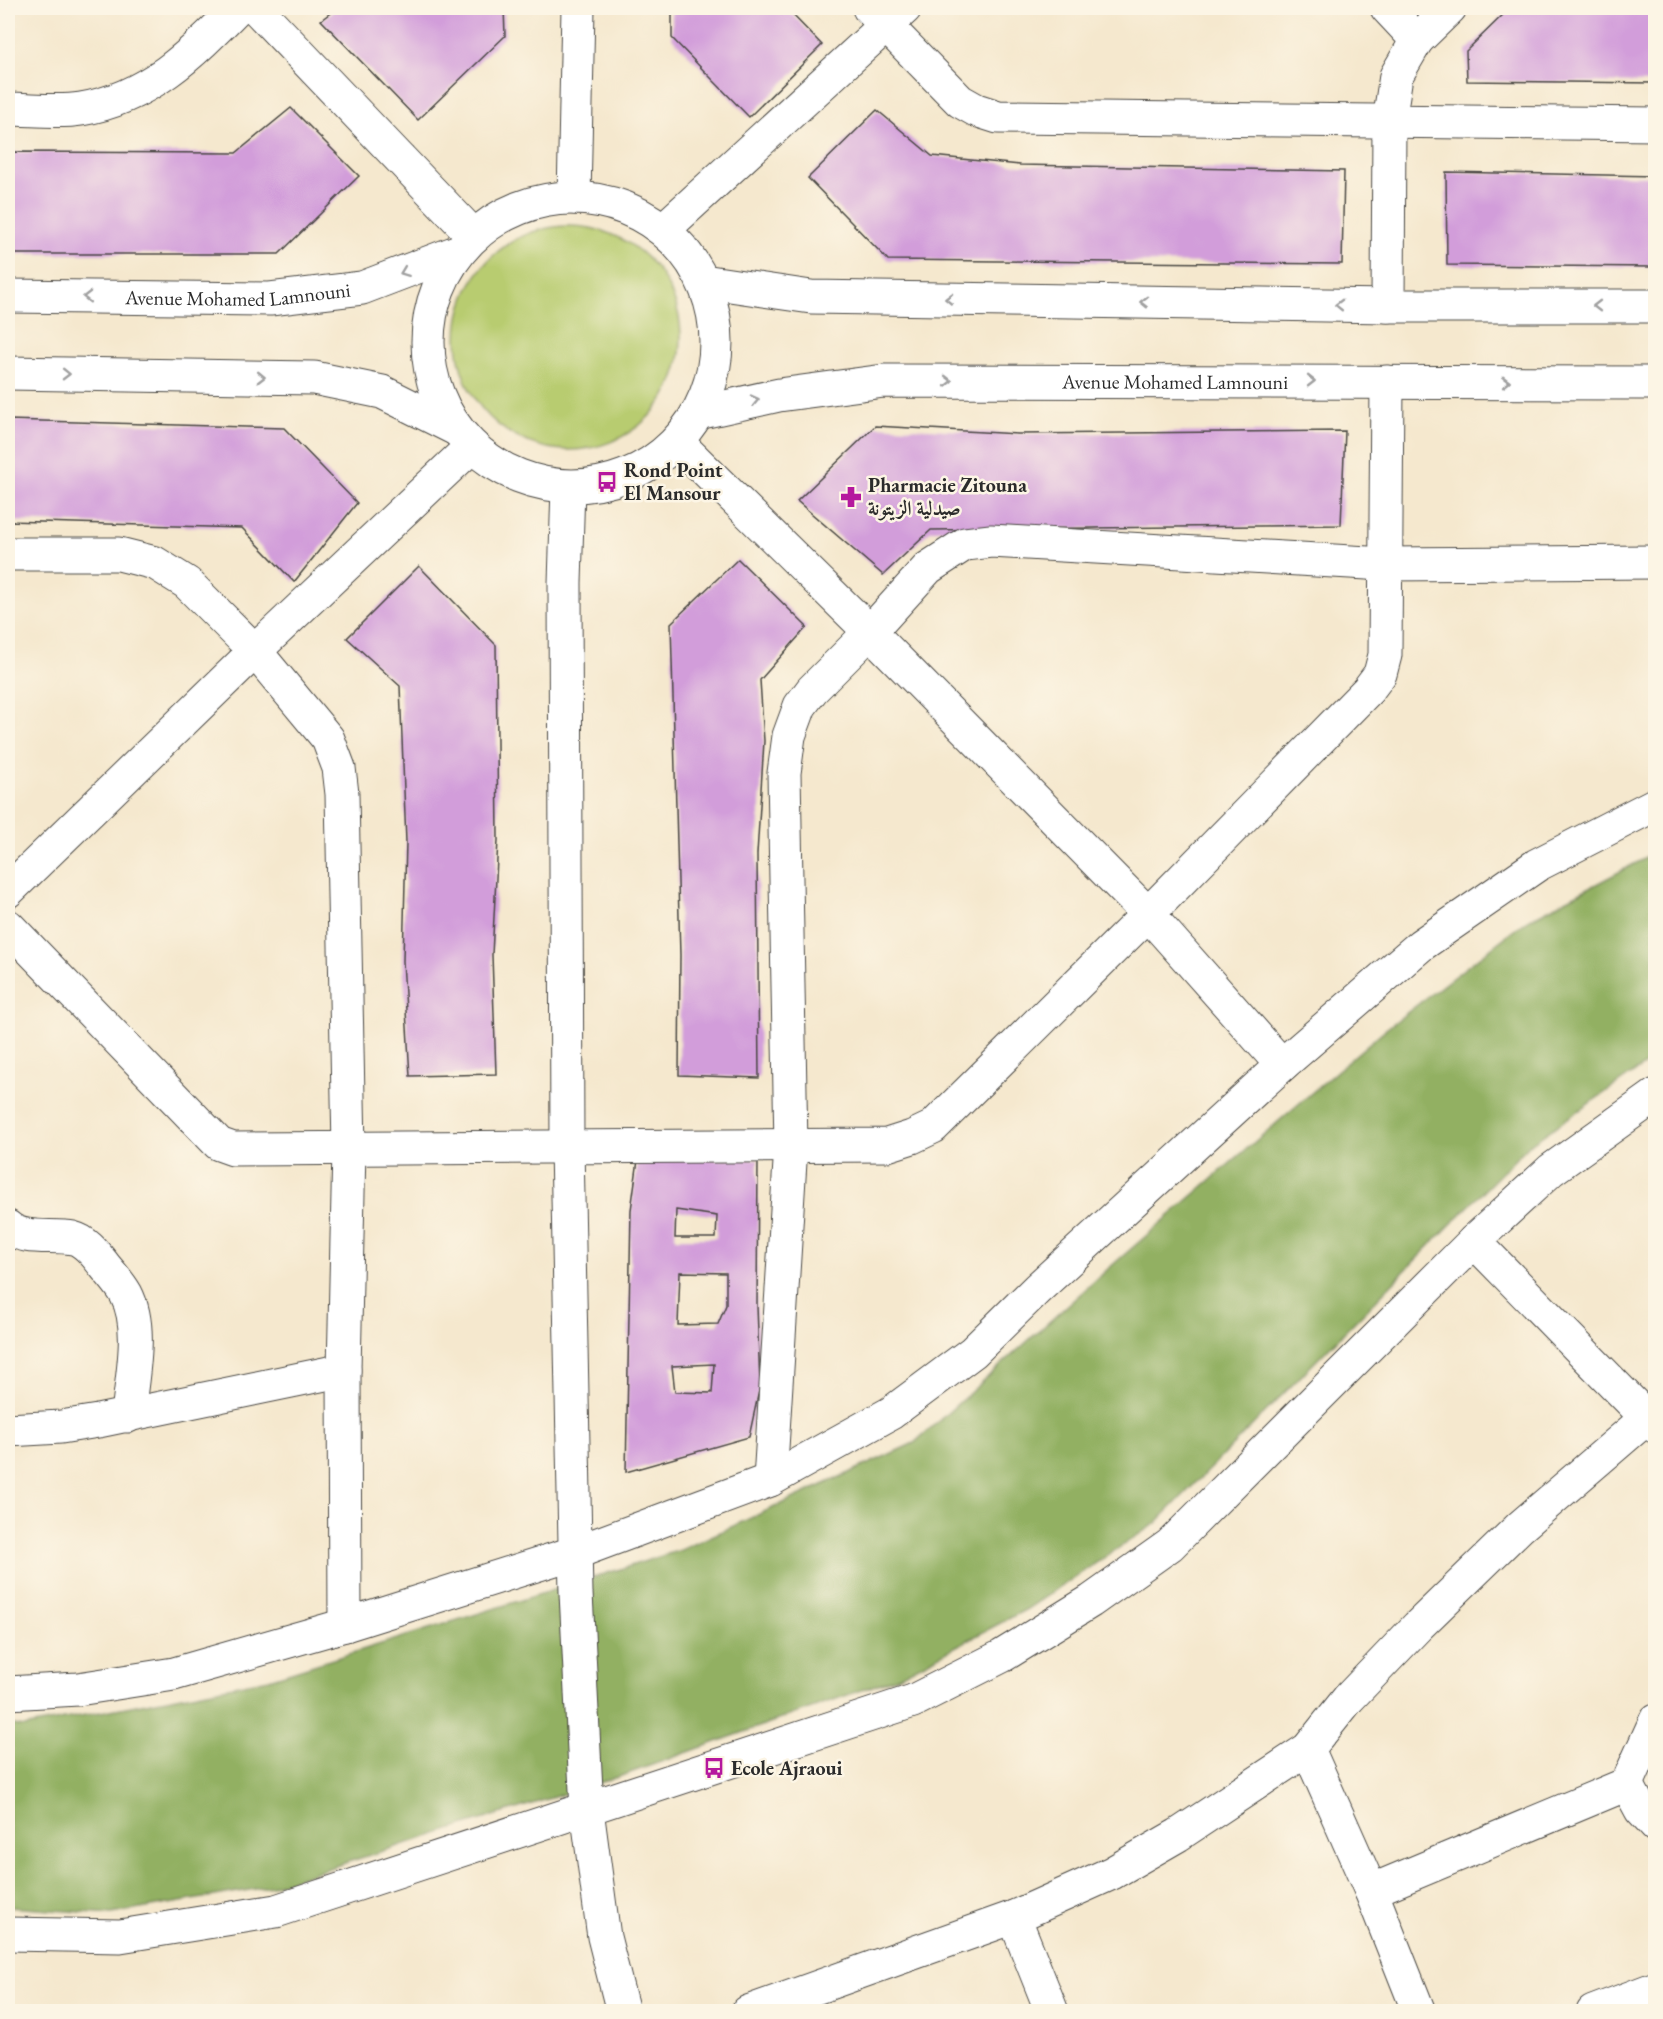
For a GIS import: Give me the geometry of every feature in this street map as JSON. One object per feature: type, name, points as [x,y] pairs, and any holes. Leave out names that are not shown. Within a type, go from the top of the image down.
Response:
[{"type":"street","points":[[8,109],[80,109],[114,101],[140,91],[167,74],[202,44],[237,8]]},
{"type":"street","points":[[256,8],[467,244]]},
{"type":"street","points":[[574,198],[578,8]]},
{"type":"street","points":[[1387,8],[1417,40]]},
{"type":"street","points":[[1388,306],[1389,121],[1396,76],[1417,40],[1450,8]]},
{"type":"street","points":[[663,230],[887,14],[960,101],[976,110],[998,117],[1656,124]]},
{"type":"street","points":[[8,373],[314,378],[382,392],[462,437],[500,468],[532,482],[568,487],[608,482],[645,467],[677,442],[698,413],[711,381],[716,348],[714,314],[703,281],[679,245],[663,230],[636,213],[606,202],[574,198],[529,205],[504,215],[467,244],[435,293],[426,339],[433,385],[462,437]]},
{"type":"street","name":"Avenue Mohamed Lamnouni","points":[[8,296],[270,299],[362,288],[467,244]]},
{"type":"street","points":[[703,281],[811,297],[1388,306],[1656,306]]},
{"type":"street","name":"Avenue Mohamed Lamnouni","points":[[698,413],[779,395],[884,381],[1656,383]]},
{"type":"street","points":[[8,926],[219,1144],[245,1151],[887,1144],[912,1137],[933,1126],[1148,914],[1380,675],[1385,655],[1387,382]]},
{"type":"street","points":[[8,891],[255,651],[462,437]]},
{"type":"street","points":[[677,442],[870,632],[1148,914],[1282,1065]]},
{"type":"street","points":[[568,487],[565,583],[567,1147],[577,1552],[587,1810],[603,1937],[622,2012]]},
{"type":"street","points":[[770,1480],[791,1146],[783,773],[789,736],[800,706],[812,690],[870,632],[928,568],[965,544],[991,541],[1385,564],[1656,562]]},
{"type":"street","points":[[8,554],[119,554],[155,563],[187,583],[255,651],[328,739],[339,768],[342,806],[349,1149],[344,1370],[345,1625]]},
{"type":"street","points":[[8,1693],[78,1689],[174,1674],[345,1625],[577,1552],[770,1480],[891,1413],[973,1352],[1037,1289],[1282,1065],[1421,945],[1517,878],[1605,828],[1656,804]]},
{"type":"street","points":[[8,1934],[120,1936],[276,1911],[912,1701],[1002,1656],[1091,1601],[1170,1545],[1474,1241],[1551,1170],[1656,1095]]},
{"type":"street","points":[[8,1227],[14,1233],[77,1239],[94,1251],[126,1294],[135,1319],[128,1416]]},
{"type":"street","points":[[748,2012],[1014,1917],[1112,1873],[1169,1840],[1308,1749],[1348,1699],[1426,1618],[1520,1527],[1652,1418],[1474,1241]]},
{"type":"street","points":[[8,1430],[61,1427],[128,1416],[344,1370]]},
{"type":"street","points":[[1371,1891],[1627,1784],[1656,1720]]},
{"type":"street","points":[[1308,1749],[1371,1891],[1419,2012]]},
{"type":"street","points":[[1627,1784],[1641,1810],[1656,1826]]},
{"type":"street","points":[[1014,1917],[1052,2012]]},
{"type":"street","points":[[1593,2012],[1656,1988]]},
{"type":"green space","points":[[569,226],[612,235],[631,245],[648,259],[662,276],[672,295],[681,338],[672,381],[662,400],[648,417],[631,431],[612,441],[569,450],[526,441],[507,431],[490,417],[476,400],[466,381],[457,338],[466,295],[476,276],[490,259],[507,245],[526,235]]},
{"type":"green space","points":[[1655,853],[1655,1058],[1529,1145],[1156,1523],[1027,1609],[898,1677],[624,1775],[272,1886],[112,1914],[8,1907],[8,1724],[24,1727],[269,1679],[681,1550],[914,1443],[1117,1261],[1382,1032],[1526,921]]},
{"type":"building","points":[[337,8],[504,8],[505,36],[418,120],[321,20]]},
{"type":"building","points":[[672,8],[786,8],[822,45],[749,117],[672,38]]},
{"type":"building","points":[[1510,8],[1656,8],[1656,83],[1467,81],[1466,51]]},
{"type":"building","points":[[291,108],[359,176],[279,254],[8,254],[8,152],[236,153]]},
{"type":"building","points":[[877,110],[932,156],[1020,165],[1344,171],[1342,264],[888,260],[808,178]]},
{"type":"building","points":[[1446,172],[1656,176],[1656,267],[1447,265]]},
{"type":"building","points":[[8,420],[284,428],[357,503],[294,582],[242,528],[8,521]]},
{"type":"building","points":[[875,426],[1018,434],[1345,431],[1341,525],[931,530],[883,575],[797,501]]},
{"type":"building","points":[[738,559],[807,627],[760,680],[764,741],[757,854],[759,1078],[679,1075],[680,955],[671,623]]},
{"type":"building","points":[[419,566],[496,645],[498,840],[492,955],[496,1074],[410,1076],[403,961],[406,842],[400,686],[347,638]]},
{"type":"building","points":[[758,1159],[757,1306],[760,1386],[749,1437],[626,1472],[631,1210],[638,1160]],"holes":[[[676,1210],[717,1216],[716,1238],[675,1238]],[[680,1272],[726,1273],[726,1305],[718,1324],[678,1325]],[[714,1364],[712,1393],[675,1392],[672,1366]]]},
{"type":"place","name":"Rond Point El Mansour","points":[[607,482]]},
{"type":"place","name":"Pharmacie Zitouna صيدلية الزيتونة","points":[[851,497]]},
{"type":"place","name":"Ecole Ajraoui","points":[[714,1768]]}]
